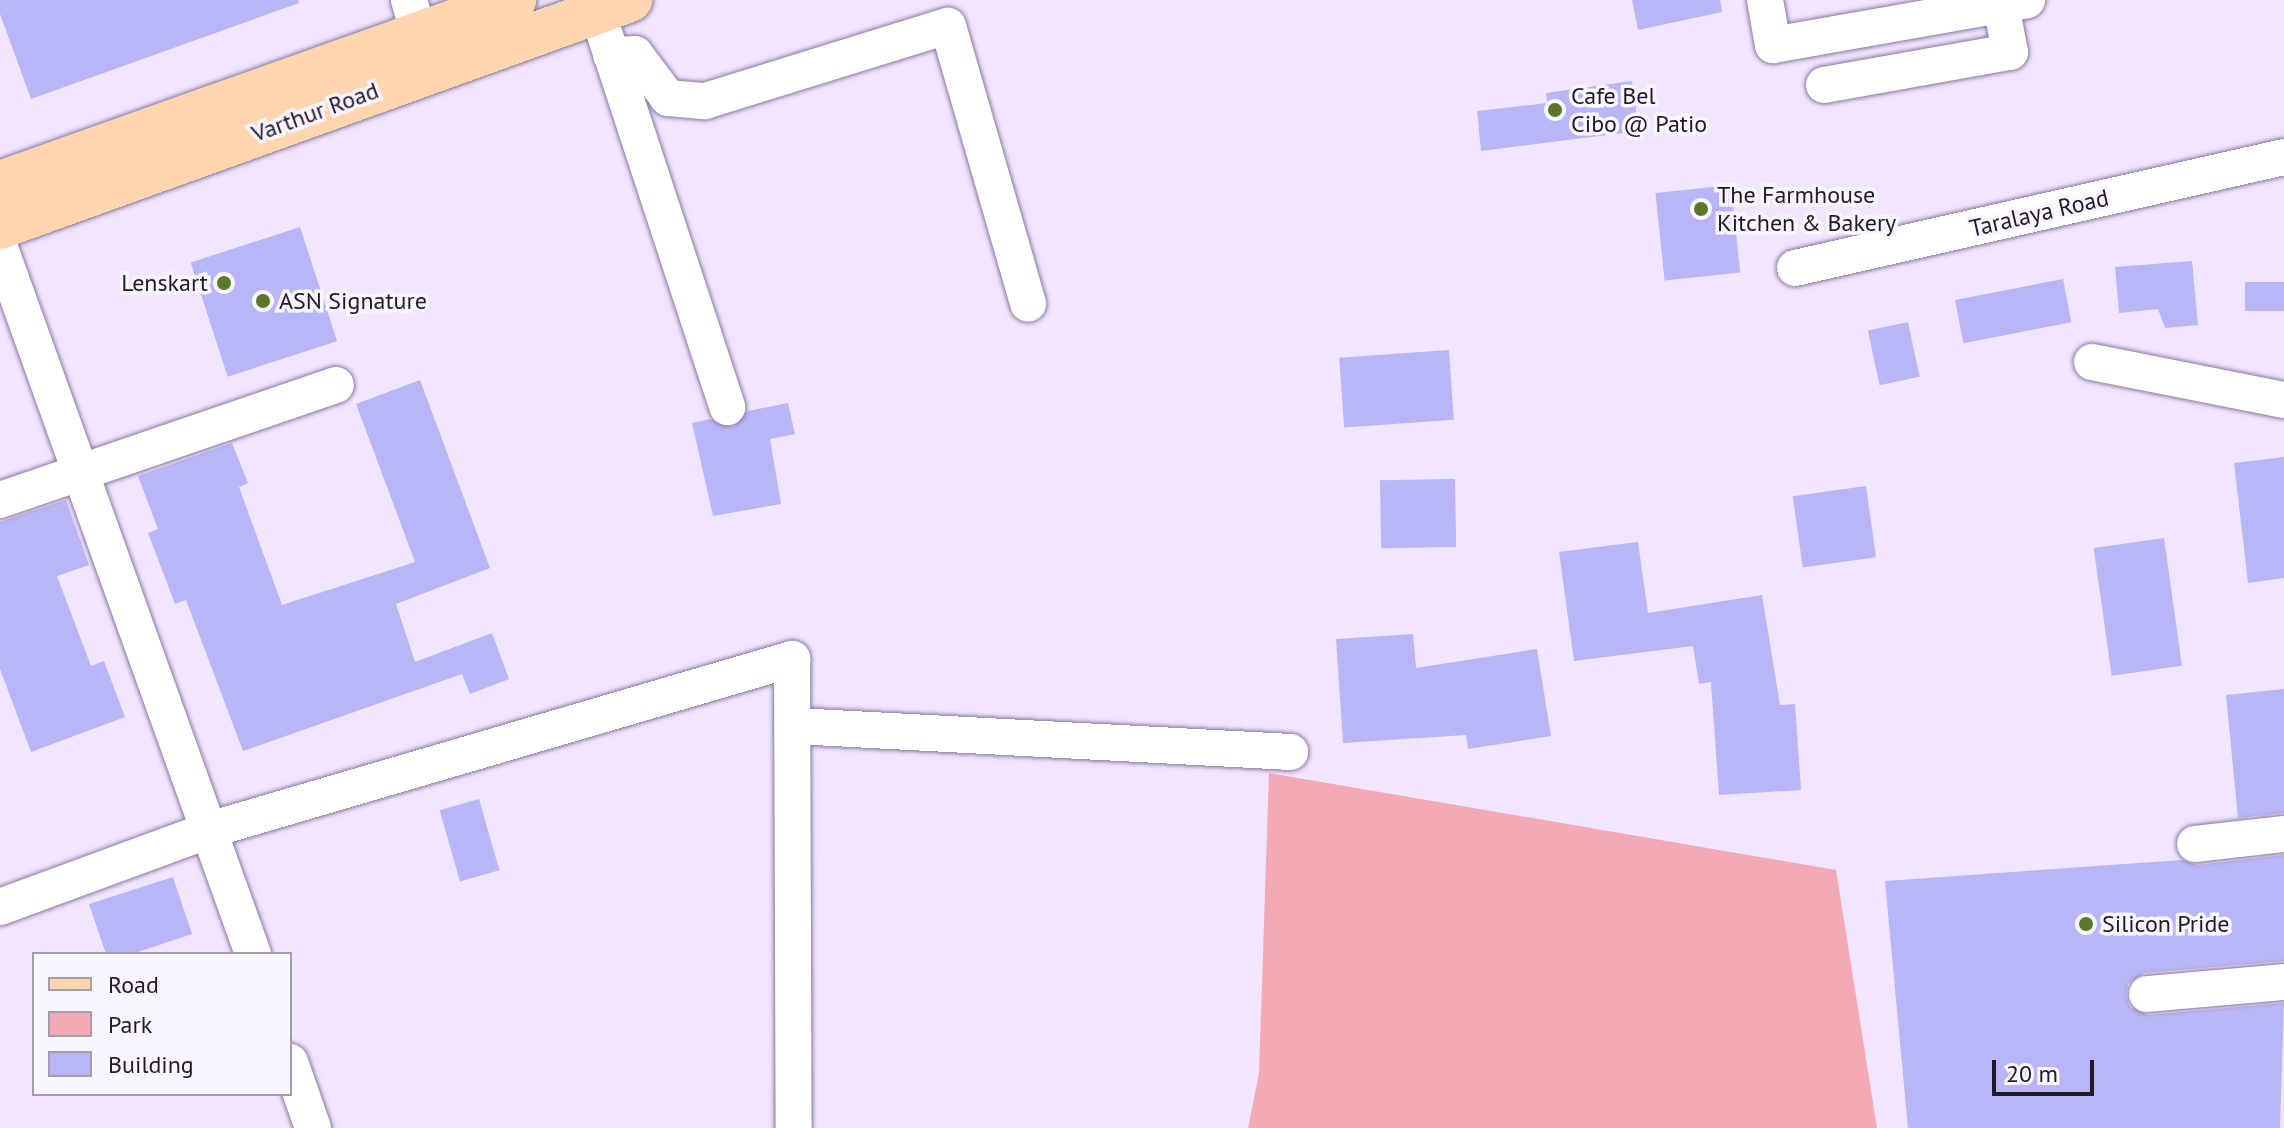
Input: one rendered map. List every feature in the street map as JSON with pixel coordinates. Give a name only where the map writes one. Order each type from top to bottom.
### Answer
[{"type":"main road","name":"Varthur Road","points":[[0,183],[414,17],[514,0]]},
{"type":"main road","name":"Varthur Road","points":[[0,227],[614,6]]},
{"type":"street","points":[[1765,0],[1773,45],[2014,2],[2010,52],[1824,85]]},
{"type":"street","points":[[614,6],[611,55],[727,407]]},
{"type":"street","points":[[611,55],[635,54],[668,98],[705,101],[948,26],[1028,304]]},
{"type":"street","name":"Taralaya Road","points":[[1795,268],[2284,157]]},
{"type":"street","points":[[0,248],[78,473],[252,952]]},
{"type":"street","points":[[2092,362],[2284,400]]},
{"type":"street","points":[[0,500],[336,385]]},
{"type":"street","points":[[0,907],[209,830],[792,659],[795,726],[794,1128]]},
{"type":"street","points":[[795,726],[1290,752]]},
{"type":"street","points":[[2195,844],[2284,834]]},
{"type":"street","points":[[2147,994],[2284,982]]},
{"type":"street","points":[[292,1068],[313,1128]]},
{"type":"green space","points":[[1269,773],[1836,870],[1877,1128],[1248,1128],[1259,1073]]},
{"type":"building","points":[[0,0],[298,0],[299,3],[31,99],[0,14]]},
{"type":"building","points":[[1632,0],[1720,0],[1722,12],[1638,30]]},
{"type":"building","points":[[1632,81],[1639,131],[1481,151],[1477,111],[1547,103],[1546,93]]},
{"type":"building","points":[[1731,185],[1740,273],[1665,280],[1655,193]]},
{"type":"building","name":"ASN Signature","points":[[300,227],[337,341],[228,377],[191,263]]},
{"type":"building","points":[[2192,261],[2198,325],[2165,328],[2158,309],[2119,313],[2115,267]]},
{"type":"building","points":[[2063,279],[2071,322],[1963,343],[1955,300]]},
{"type":"building","points":[[2245,282],[2284,282],[2284,311],[2245,311]]},
{"type":"building","points":[[1908,322],[1920,377],[1880,385],[1868,331]]},
{"type":"building","points":[[1449,350],[1454,420],[1344,428],[1339,358]]},
{"type":"building","points":[[420,380],[490,568],[396,604],[415,662],[492,633],[509,679],[470,694],[462,674],[243,751],[186,600],[175,604],[148,533],[158,529],[138,476],[232,443],[248,483],[239,487],[282,605],[415,562],[356,404]]},
{"type":"building","points":[[788,403],[795,434],[770,439],[781,504],[713,516],[692,423],[710,419],[733,427],[748,411]]},
{"type":"building","points":[[2284,457],[2284,578],[2248,583],[2234,463]]},
{"type":"building","points":[[1455,479],[1456,547],[1381,548],[1380,480]]},
{"type":"building","points":[[1866,486],[1876,557],[1803,568],[1793,496]]},
{"type":"building","points":[[66,500],[89,565],[57,576],[91,666],[104,661],[125,717],[31,752],[0,669],[0,522]]},
{"type":"building","points":[[2164,538],[2182,666],[2112,676],[2094,548]]},
{"type":"building","points":[[1638,542],[1648,613],[1762,595],[1780,705],[1795,704],[1801,790],[1719,795],[1711,682],[1699,684],[1693,646],[1574,661],[1559,552]]},
{"type":"building","points":[[1413,634],[1416,668],[1537,649],[1551,736],[1468,749],[1466,735],[1343,743],[1336,639]]},
{"type":"building","points":[[2284,689],[2284,813],[2238,818],[2226,695]]},
{"type":"building","points":[[479,799],[499,870],[460,881],[440,810]]},
{"type":"building","points":[[2284,855],[2284,961],[2144,973],[2128,984],[2126,995],[2130,1007],[2148,1015],[2284,1003],[2280,1128],[1908,1128],[1885,881],[2182,860],[2197,865]]},
{"type":"building","points":[[173,877],[192,934],[138,952],[105,952],[89,904]]},
{"type":"place","name":"Cafe Bel Cibo @ Patio","points":[[1555,110]]},
{"type":"place","name":"The Farmhouse Kitchen & Bakery","points":[[1701,209]]},
{"type":"place","name":"Lenskart","points":[[224,283]]},
{"type":"place","name":"ASN Signature","points":[[263,301]]},
{"type":"place","name":"Silicon Pride","points":[[2086,924]]}]
